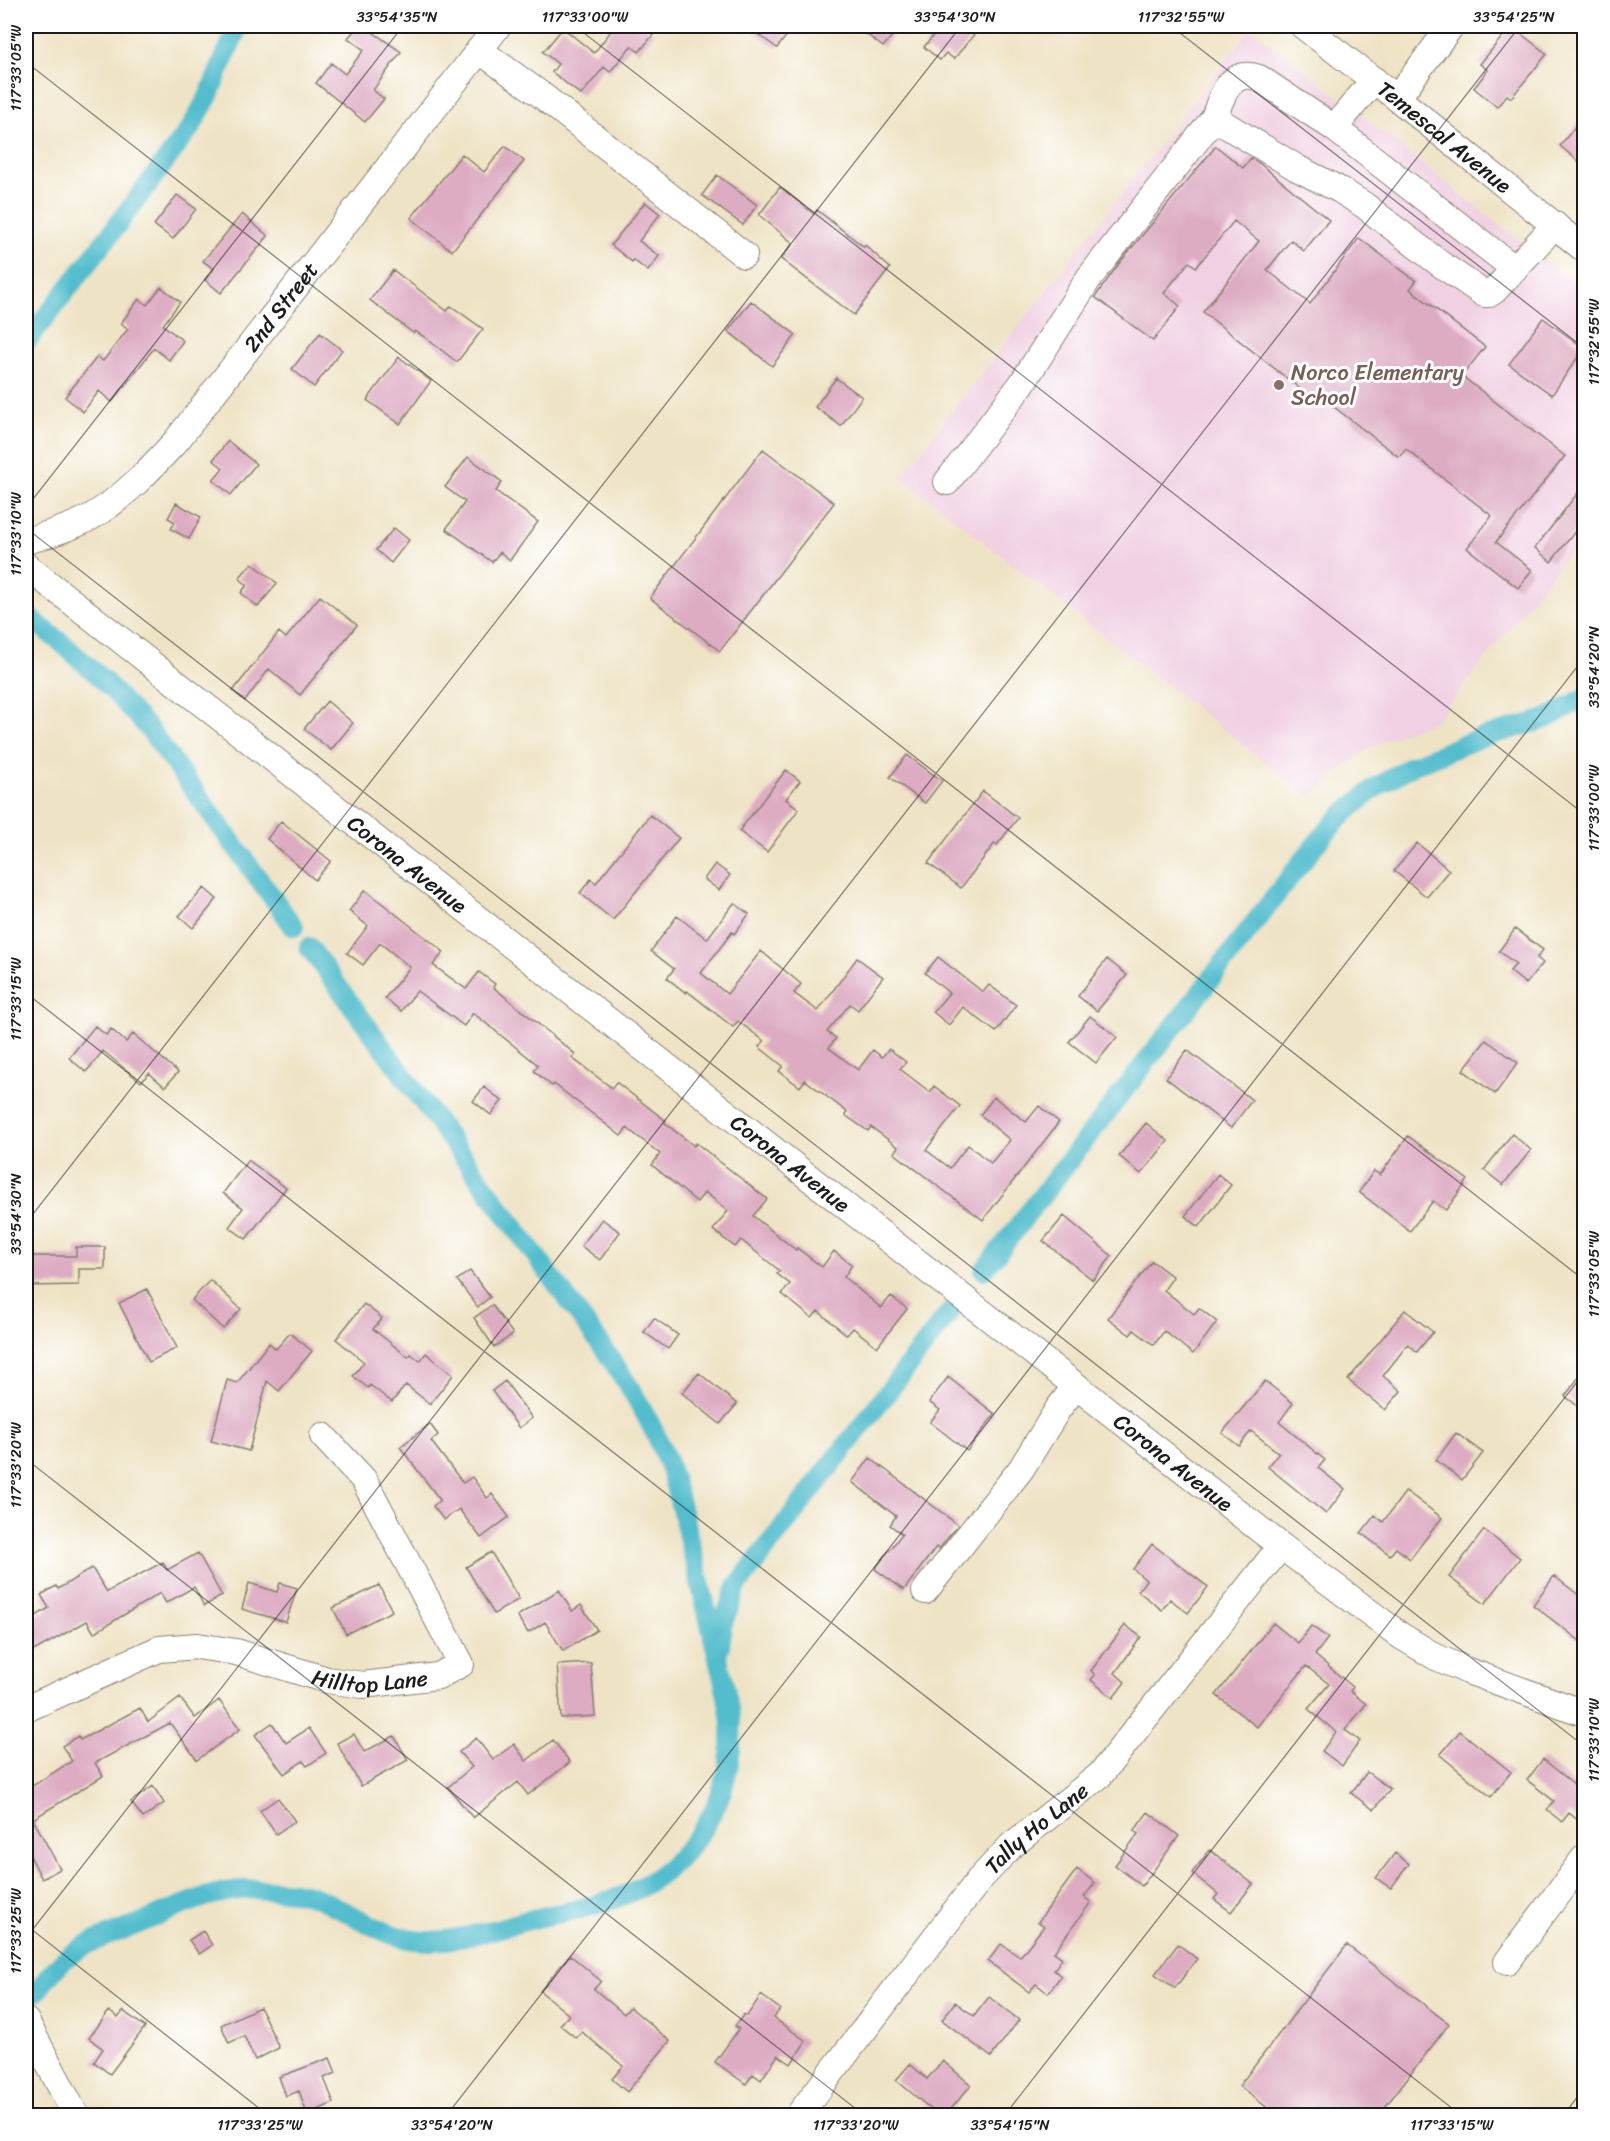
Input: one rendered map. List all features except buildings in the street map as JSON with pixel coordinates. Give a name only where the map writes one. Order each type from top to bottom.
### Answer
[{"type":"street","name":"2nd Street","points":[[26,542],[89,518],[121,496],[177,440],[498,26]]},
{"type":"street","name":"Temescal Avenue","points":[[1303,26],[1397,98],[1584,249]]},
{"type":"street","points":[[1397,98],[1451,26]]},
{"type":"street","points":[[479,50],[540,94],[744,255]]},
{"type":"street","points":[[947,482],[1021,385],[1089,278],[1215,118],[1222,97],[1234,80],[1246,75],[1259,78],[1334,128],[1515,269]]},
{"type":"street","points":[[1334,128],[1374,80]]},
{"type":"street","points":[[1215,118],[1297,168],[1364,205],[1439,263],[1484,294],[1494,291],[1555,225]]},
{"type":"street","name":"Corona Avenue","points":[[26,566],[1281,1546],[1401,1636],[1436,1657],[1468,1671],[1584,1713]]},
{"type":"street","points":[[926,1591],[1021,1468],[1058,1409],[1076,1386]]},
{"type":"street","name":"Hilltop Lane","points":[[26,1709],[159,1649],[197,1646],[236,1652],[327,1680],[363,1685],[438,1676],[461,1664],[364,1480],[323,1436]]},
{"type":"street","name":"Tally Ho Lane","points":[[798,2115],[979,1880],[1011,1846],[1100,1775],[1281,1546]]},
{"type":"street","points":[[1507,1962],[1584,1858]]},
{"type":"street","points":[[26,2021],[76,2115]]},
{"type":"shaded area","name":"Norco Elementary School","points":[[1251,28],[1584,292],[1584,534],[1436,721],[1370,748],[1338,772],[1311,798],[901,477]]},
{"type":"waterway","points":[[26,342],[191,127],[208,97],[238,26]]},
{"type":"waterway","points":[[26,615],[102,679],[149,729],[294,927]]},
{"type":"waterway","points":[[984,1270],[1315,845],[1340,817],[1375,788],[1411,766],[1477,739],[1546,719],[1584,698]]},
{"type":"waterway","points":[[36,1992],[60,1963],[86,1946],[188,1903],[235,1890],[272,1890],[309,1895],[399,1937],[432,1941],[471,1935],[601,1903],[646,1884],[687,1850],[716,1805],[725,1780],[730,1753],[731,1726],[728,1700],[676,1490],[668,1463],[654,1431],[628,1385],[599,1342],[309,947]]},
{"type":"waterway","points":[[720,1647],[722,1626],[737,1586],[950,1312]]},
{"type":"place","name":"Norco Elementary School","points":[[1279,385]]}]
